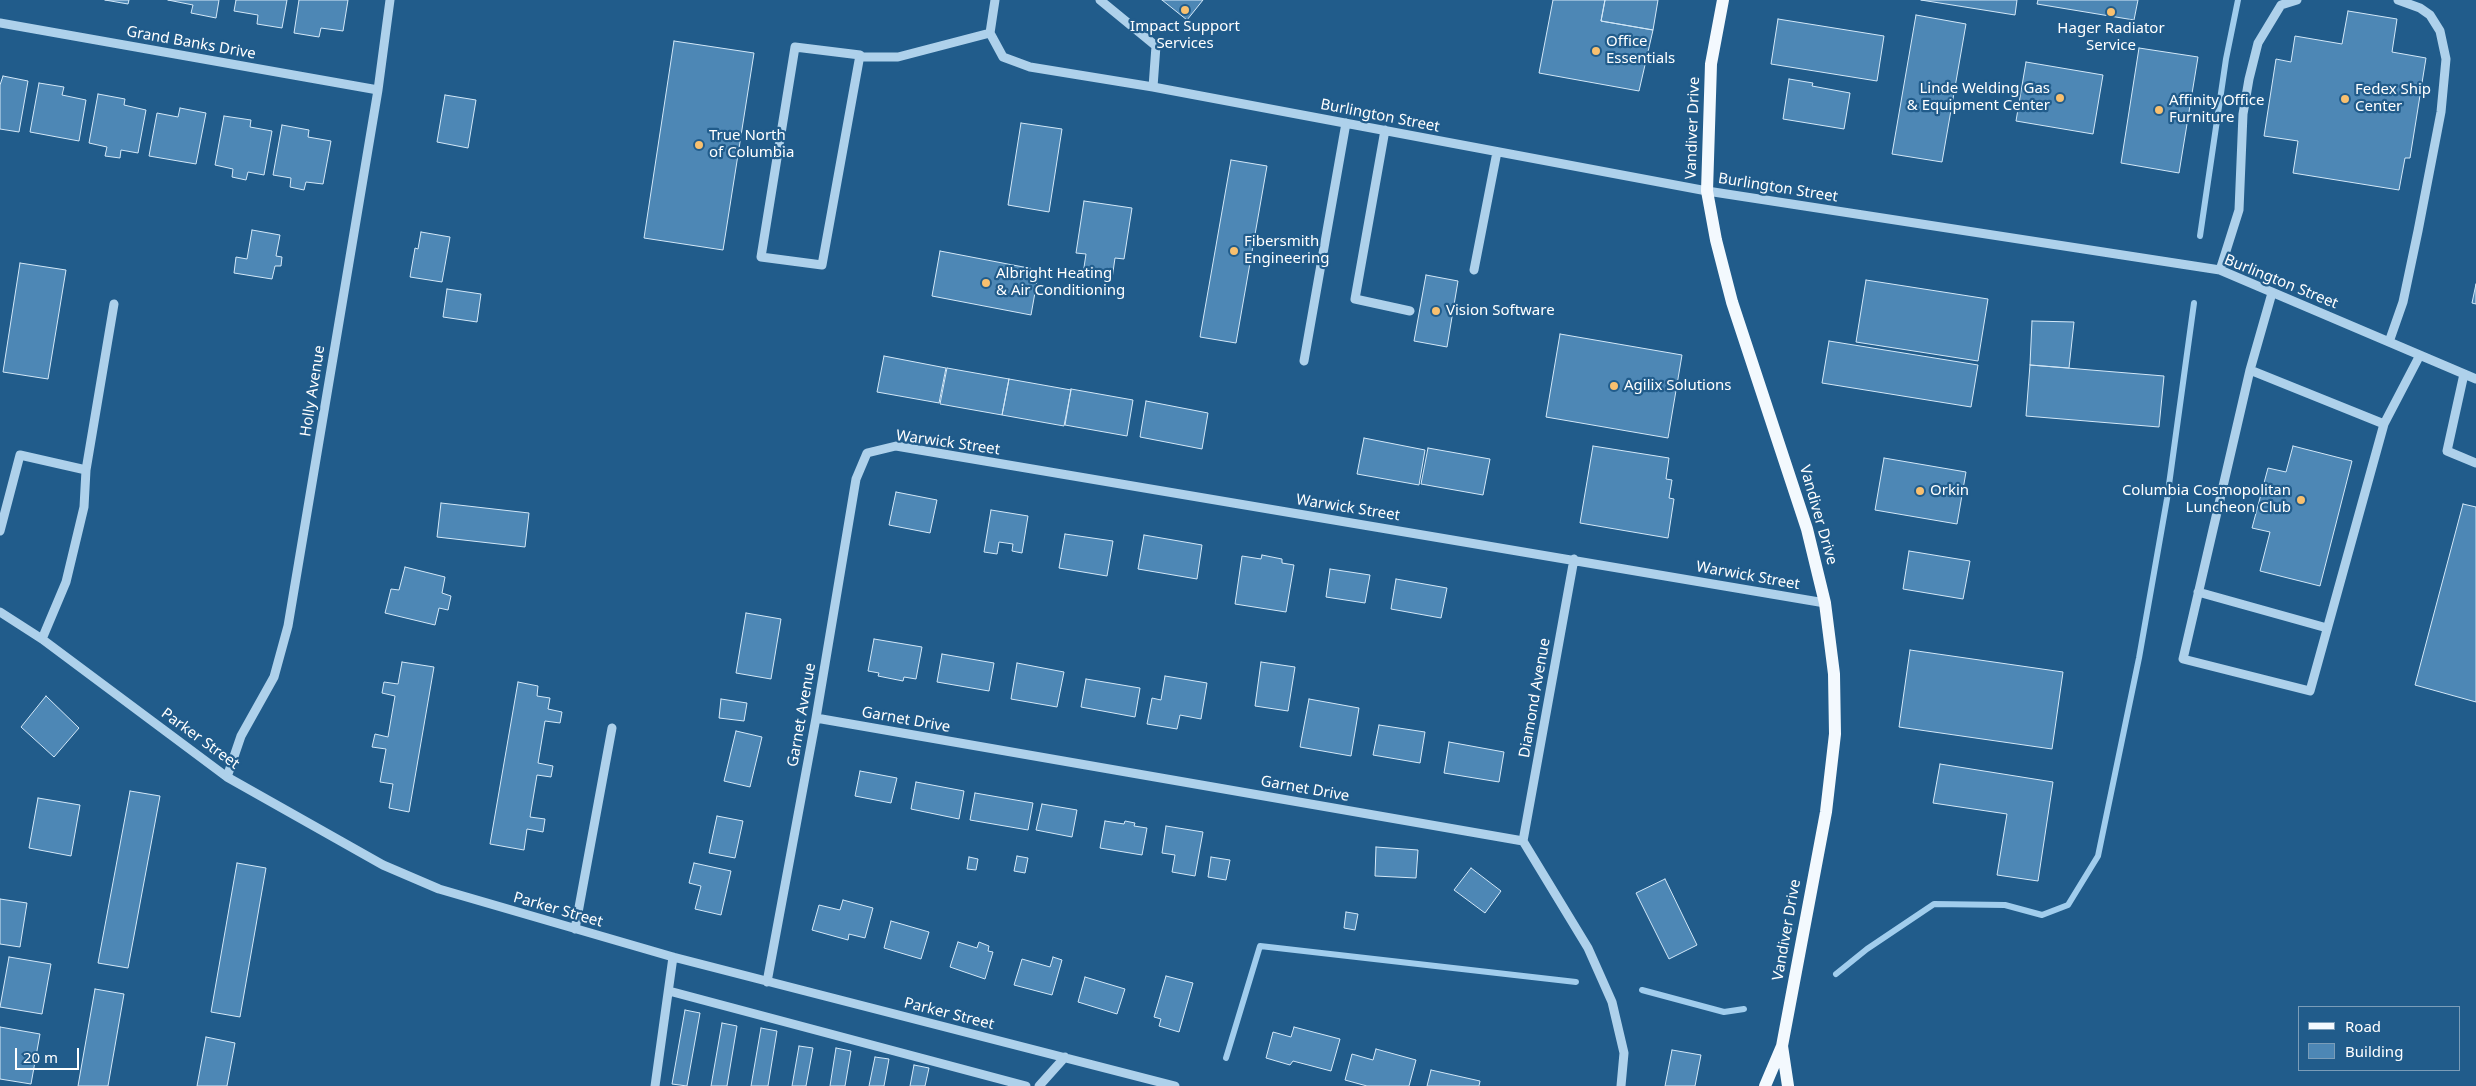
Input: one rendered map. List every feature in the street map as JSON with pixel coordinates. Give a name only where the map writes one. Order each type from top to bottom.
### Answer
[{"type":"main road","name":"Vandiver Drive","points":[[1722,0],[1711,64],[1707,191],[1716,240],[1732,302],[1807,529],[1825,603],[1834,674],[1835,734],[1832,769],[1782,1046],[1765,1086]]},
{"type":"main road","name":"Vandiver Drive","points":[[1782,1046],[1788,1086]]},
{"type":"street","name":"Holly Avenue","points":[[227,777],[241,736],[274,677],[288,626],[378,90],[390,0]]},
{"type":"street","points":[[860,55],[822,265],[761,257],[795,47],[860,55],[898,57],[990,33],[995,0]]},
{"type":"street","points":[[1100,0],[1156,46],[1153,87]]},
{"type":"street","points":[[2220,270],[2240,210],[2244,114],[2249,78],[2258,43],[2281,5],[2297,0]]},
{"type":"street","points":[[2389,342],[2403,302],[2418,231],[2441,112],[2446,59],[2440,31],[2430,15],[2420,8],[2398,0]]},
{"type":"street","name":"Grand Banks Drive","points":[[0,23],[378,90]]},
{"type":"street","name":"Burlington Street","points":[[990,33],[1003,58],[1030,67],[1153,87],[1707,191],[2220,270],[2476,379]]},
{"type":"street","points":[[1304,362],[1346,123]]},
{"type":"street","points":[[1385,130],[1355,299],[1410,311]]},
{"type":"street","points":[[1474,270],[1498,152]]},
{"type":"street","points":[[2272,292],[2250,370],[2183,659],[2310,691],[2384,424],[2420,355]]},
{"type":"street","points":[[42,639],[66,582],[84,507],[86,470],[114,304]]},
{"type":"street","points":[[2250,370],[2384,424]]},
{"type":"street","points":[[2464,374],[2447,451],[2476,463]]},
{"type":"street","name":"Warwick Street","points":[[867,453],[896,446],[1825,603]]},
{"type":"street","name":"Garnet Avenue","points":[[767,982],[816,718],[856,479],[867,453]]},
{"type":"street","points":[[0,530],[20,455],[86,470]]},
{"type":"street","name":"Diamond Avenue","points":[[1523,841],[1574,560]]},
{"type":"street","points":[[2198,592],[2327,628]]},
{"type":"street","name":"Parker Street","points":[[0,612],[42,639],[227,777],[382,865],[439,889],[673,957],[1175,1086]]},
{"type":"street","name":"Garnet Drive","points":[[816,718],[1523,841]]},
{"type":"street","points":[[575,929],[612,728]]},
{"type":"street","points":[[1523,841],[1588,948],[1612,1002],[1624,1053],[1622,1086]]},
{"type":"street","points":[[655,1086],[673,957]]},
{"type":"street","points":[[669,991],[1026,1086]]},
{"type":"street","points":[[1039,1086],[1065,1058]]},
{"type":"building","points":[[105,0],[129,0],[128,4]]},
{"type":"building","points":[[168,0],[219,0],[216,18],[191,13],[193,5]]},
{"type":"building","points":[[236,0],[287,0],[282,28],[257,24],[258,15],[234,11]]},
{"type":"building","points":[[299,0],[348,0],[343,31],[321,28],[319,37],[294,33]]},
{"type":"building","name":"Impact Support Services","points":[[1162,0],[1203,0],[1187,20]]},
{"type":"building","name":"Office Essentials","points":[[1553,0],[1605,0],[1601,21],[1653,30],[1639,91],[1539,73]]},
{"type":"building","points":[[1605,0],[1658,0],[1653,30],[1601,21]]},
{"type":"building","points":[[1921,0],[2017,0],[2015,15]]},
{"type":"building","name":"Hager Radiator Service","points":[[2038,0],[2138,0],[2134,20],[2037,4]]},
{"type":"building","name":"Fedex Ship Center","points":[[2348,11],[2397,19],[2392,52],[2426,58],[2410,158],[2405,158],[2399,190],[2293,173],[2298,141],[2264,136],[2276,59],[2291,62],[2295,36],[2342,44]]},
{"type":"building","points":[[1916,15],[1966,24],[1942,162],[1892,154]]},
{"type":"building","points":[[1778,19],[1884,36],[1877,81],[1771,64]]},
{"type":"building","name":"True North of Columbia","points":[[674,41],[754,53],[723,250],[644,238]]},
{"type":"building","name":"Affinity Office Furniture","points":[[2139,48],[2198,57],[2179,173],[2121,163]]},
{"type":"building","name":"Linde Welding Gas & Equipment Center","points":[[2026,62],[2103,75],[2093,134],[2016,121]]},
{"type":"building","points":[[3,76],[28,81],[19,132],[0,129],[0,85]]},
{"type":"building","points":[[1789,79],[1813,83],[1812,86],[1850,93],[1844,129],[1783,119]]},
{"type":"building","points":[[39,83],[64,87],[62,95],[86,100],[79,141],[30,132]]},
{"type":"building","points":[[98,94],[125,99],[124,105],[146,110],[138,153],[121,150],[120,158],[105,156],[107,147],[89,143]]},
{"type":"building","points":[[445,95],[476,100],[468,148],[437,142]]},
{"type":"building","points":[[180,108],[206,113],[196,164],[149,156],[157,113],[178,117]]},
{"type":"building","points":[[224,116],[251,120],[250,127],[272,131],[264,175],[248,172],[246,180],[232,177],[233,169],[215,165]]},
{"type":"building","points":[[1021,123],[1062,129],[1049,212],[1008,205]]},
{"type":"building","points":[[282,125],[309,130],[308,137],[331,141],[323,184],[306,182],[304,190],[290,187],[291,178],[273,175]]},
{"type":"building","name":"Fibersmith Engineering","points":[[1231,160],[1267,166],[1236,343],[1200,337]]},
{"type":"building","points":[[1084,201],[1132,208],[1124,259],[1115,258],[1112,279],[1083,274],[1086,254],[1076,253]]},
{"type":"building","points":[[252,230],[280,235],[276,256],[282,257],[281,266],[275,266],[272,279],[234,273],[236,257],[247,259]]},
{"type":"building","points":[[421,232],[450,237],[442,282],[410,277],[415,248],[418,249]]},
{"type":"building","name":"Albright Heating & Air Conditioning","points":[[940,251],[1039,270],[1031,315],[932,296]]},
{"type":"building","points":[[20,263],[66,270],[48,379],[3,372]]},
{"type":"building","name":"Vision Software","points":[[1426,275],[1458,281],[1447,347],[1414,341]]},
{"type":"building","points":[[1866,280],[1988,299],[1978,361],[1856,342]]},
{"type":"building","points":[[2476,284],[2476,304],[2472,303]]},
{"type":"building","points":[[447,289],[481,294],[477,322],[443,317]]},
{"type":"building","points":[[2032,321],[2074,322],[2069,368],[2030,365]]},
{"type":"building","name":"Agilix Solutions","points":[[1560,334],[1682,355],[1668,438],[1546,417]]},
{"type":"building","points":[[1829,341],[1978,365],[1971,407],[1822,383]]},
{"type":"building","points":[[884,356],[946,368],[939,403],[877,392]]},
{"type":"building","points":[[2030,365],[2164,376],[2159,427],[2026,416]]},
{"type":"building","points":[[947,368],[1009,379],[1002,415],[940,404]]},
{"type":"building","points":[[1009,379],[1071,390],[1064,426],[1002,415]]},
{"type":"building","points":[[1071,389],[1133,400],[1127,436],[1065,425]]},
{"type":"building","points":[[1146,401],[1208,413],[1202,449],[1140,437]]},
{"type":"building","points":[[1364,438],[1425,450],[1419,485],[1357,474]]},
{"type":"building","points":[[1593,446],[1669,458],[1666,479],[1672,480],[1669,498],[1674,499],[1668,538],[1580,523]]},
{"type":"building","name":"Columbia Cosmopolitan Luncheon Club","points":[[2293,446],[2352,461],[2320,586],[2260,571],[2270,532],[2252,528],[2268,468],[2286,472]]},
{"type":"building","points":[[1428,448],[1490,459],[1483,495],[1421,484]]},
{"type":"building","name":"Orkin","points":[[1884,458],[1966,472],[1957,524],[1875,510]]},
{"type":"building","points":[[896,492],[937,500],[930,533],[889,525]]},
{"type":"building","points":[[441,503],[529,513],[525,547],[437,537]]},
{"type":"building","points":[[2463,504],[2476,507],[2476,702],[2415,685]]},
{"type":"building","points":[[991,510],[1028,516],[1022,553],[1012,551],[1013,544],[999,542],[997,554],[984,552]]},
{"type":"building","points":[[1065,534],[1113,541],[1107,576],[1059,568]]},
{"type":"building","points":[[1144,535],[1202,545],[1197,579],[1138,569]]},
{"type":"building","points":[[1909,551],[1970,561],[1963,599],[1903,589]]},
{"type":"building","points":[[1262,555],[1282,559],[1282,563],[1294,565],[1286,612],[1235,604],[1242,556],[1261,559]]},
{"type":"building","points":[[405,567],[445,577],[442,593],[451,596],[448,610],[439,608],[435,625],[385,613],[391,589],[399,590]]},
{"type":"building","points":[[1330,569],[1370,575],[1365,603],[1326,597]]},
{"type":"building","points":[[1396,579],[1447,588],[1441,618],[1391,609]]},
{"type":"building","points":[[746,613],[781,619],[771,679],[736,673]]},
{"type":"building","points":[[874,639],[922,647],[916,679],[904,677],[903,681],[878,676],[879,673],[868,671]]},
{"type":"building","points":[[1910,650],[2063,672],[2052,749],[1899,727]]},
{"type":"building","points":[[942,654],[994,663],[989,691],[937,682]]},
{"type":"building","points":[[402,662],[434,667],[409,812],[389,808],[393,784],[380,782],[386,749],[372,747],[375,734],[388,737],[395,696],[382,693],[384,682],[398,684]]},
{"type":"building","points":[[1261,662],[1295,667],[1288,711],[1255,706]]},
{"type":"building","points":[[1017,663],[1064,672],[1057,707],[1011,699]]},
{"type":"building","points":[[1165,676],[1207,683],[1201,719],[1180,715],[1177,729],[1147,724],[1152,698],[1161,700]]},
{"type":"building","points":[[1086,679],[1140,688],[1135,717],[1081,707]]},
{"type":"building","points":[[518,682],[538,686],[537,696],[550,698],[548,709],[562,712],[560,723],[545,721],[538,763],[553,766],[551,777],[537,775],[530,817],[545,819],[543,832],[527,829],[524,850],[490,844]]},
{"type":"building","points":[[46,696],[79,728],[54,757],[21,727]]},
{"type":"building","points":[[721,699],[747,703],[744,721],[719,718]]},
{"type":"building","points":[[1309,699],[1359,708],[1351,756],[1300,747]]},
{"type":"building","points":[[1379,725],[1425,732],[1420,763],[1373,755]]},
{"type":"building","points":[[736,731],[762,737],[750,787],[724,781]]},
{"type":"building","points":[[1449,742],[1504,752],[1499,782],[1444,773]]},
{"type":"building","points":[[1940,764],[2053,782],[2038,881],[1997,875],[2007,814],[1933,803]]},
{"type":"building","points":[[860,771],[897,778],[891,803],[855,796]]},
{"type":"building","points":[[916,782],[964,791],[959,819],[911,809]]},
{"type":"building","points":[[130,791],[160,796],[128,968],[98,963]]},
{"type":"building","points":[[975,793],[1033,803],[1028,830],[970,820]]},
{"type":"building","points":[[38,798],[80,805],[71,856],[29,848]]},
{"type":"building","points":[[1042,804],[1077,810],[1072,837],[1036,830]]},
{"type":"building","points":[[717,816],[743,821],[735,858],[709,853]]},
{"type":"building","points":[[1105,821],[1124,824],[1125,821],[1135,823],[1134,826],[1147,828],[1142,855],[1100,848]]},
{"type":"building","points":[[1166,826],[1203,832],[1195,876],[1172,872],[1175,855],[1162,853]]},
{"type":"building","points":[[1376,847],[1418,850],[1416,878],[1375,876]]},
{"type":"building","points":[[1017,856],[1028,858],[1025,873],[1014,871]]},
{"type":"building","points":[[969,857],[978,859],[976,870],[967,869]]},
{"type":"building","points":[[1211,857],[1230,860],[1226,880],[1208,877]]},
{"type":"building","points":[[237,863],[266,868],[240,1017],[211,1012]]},
{"type":"building","points":[[694,863],[731,871],[721,915],[695,909],[701,886],[689,883]]},
{"type":"building","points":[[1471,868],[1501,891],[1485,913],[1454,890]]},
{"type":"building","points":[[1665,879],[1697,945],[1669,959],[1636,893]]},
{"type":"building","points":[[0,899],[27,903],[20,947],[0,944]]},
{"type":"building","points":[[843,900],[873,908],[865,938],[849,934],[848,940],[812,930],[819,905],[840,910]]},
{"type":"building","points":[[1346,912],[1358,914],[1355,930],[1344,928]]},
{"type":"building","points":[[891,921],[929,932],[921,959],[884,948]]},
{"type":"building","points":[[958,942],[977,948],[979,942],[989,946],[988,951],[993,952],[985,979],[950,967]]},
{"type":"building","points":[[9,957],[51,964],[42,1014],[0,1007]]},
{"type":"building","points":[[1053,957],[1062,960],[1052,995],[1014,985],[1022,959],[1050,967]]},
{"type":"building","points":[[1166,976],[1193,983],[1179,1032],[1159,1026],[1161,1019],[1154,1017]]},
{"type":"building","points":[[1085,977],[1125,989],[1117,1014],[1078,1002]]},
{"type":"building","points":[[95,989],[124,994],[108,1086],[78,1086]]},
{"type":"building","points":[[685,1010],[700,1013],[687,1086],[672,1084]]},
{"type":"building","points":[[722,1023],[737,1026],[727,1086],[711,1086]]},
{"type":"building","points":[[0,1027],[40,1034],[31,1084],[0,1079]]},
{"type":"building","points":[[1294,1027],[1340,1039],[1331,1071],[1293,1061],[1290,1065],[1266,1058],[1273,1032],[1291,1037]]},
{"type":"building","points":[[761,1028],[777,1031],[768,1086],[751,1086]]},
{"type":"building","points":[[206,1037],[235,1043],[227,1086],[197,1086]]},
{"type":"building","points":[[799,1046],[813,1048],[806,1086],[792,1086]]},
{"type":"building","points":[[836,1048],[851,1051],[845,1086],[830,1086]]},
{"type":"building","points":[[1376,1049],[1416,1060],[1409,1086],[1367,1086],[1345,1080],[1352,1054],[1373,1060]]},
{"type":"building","points":[[1672,1050],[1701,1055],[1695,1086],[1665,1086]]},
{"type":"building","points":[[875,1057],[889,1059],[884,1086],[869,1086]]},
{"type":"building","points":[[914,1065],[929,1068],[925,1086],[910,1086]]},
{"type":"building","points":[[1431,1070],[1480,1081],[1479,1086],[1427,1086]]},
{"type":"waterway","points":[[2200,236],[2226,59],[2238,0]]},
{"type":"waterway","points":[[1836,974],[1867,949],[1934,904],[2005,905],[2042,915],[2068,905],[2098,856],[2139,658],[2167,499],[2194,303]]},
{"type":"waterway","points":[[1226,1058],[1260,946],[1576,982]]},
{"type":"waterway","points":[[1642,990],[1724,1012],[1744,1009]]},
{"type":"place","name":"Impact Support Services","points":[[1185,10]]},
{"type":"place","name":"Hager Radiator Service","points":[[2111,12]]},
{"type":"place","name":"Office Essentials","points":[[1596,51]]},
{"type":"place","name":"Linde Welding Gas & Equipment Center","points":[[2060,98]]},
{"type":"place","name":"Fedex Ship Center","points":[[2345,99]]},
{"type":"place","name":"Affinity Office Furniture","points":[[2159,110]]},
{"type":"place","name":"True North of Columbia","points":[[699,145]]},
{"type":"place","name":"Fibersmith Engineering","points":[[1234,251]]},
{"type":"place","name":"Albright Heating & Air Conditioning","points":[[986,283]]},
{"type":"place","name":"Vision Software","points":[[1436,311]]},
{"type":"place","name":"Agilix Solutions","points":[[1614,386]]},
{"type":"place","name":"Orkin","points":[[1920,491]]},
{"type":"place","name":"Columbia Cosmopolitan Luncheon Club","points":[[2301,500]]}]
